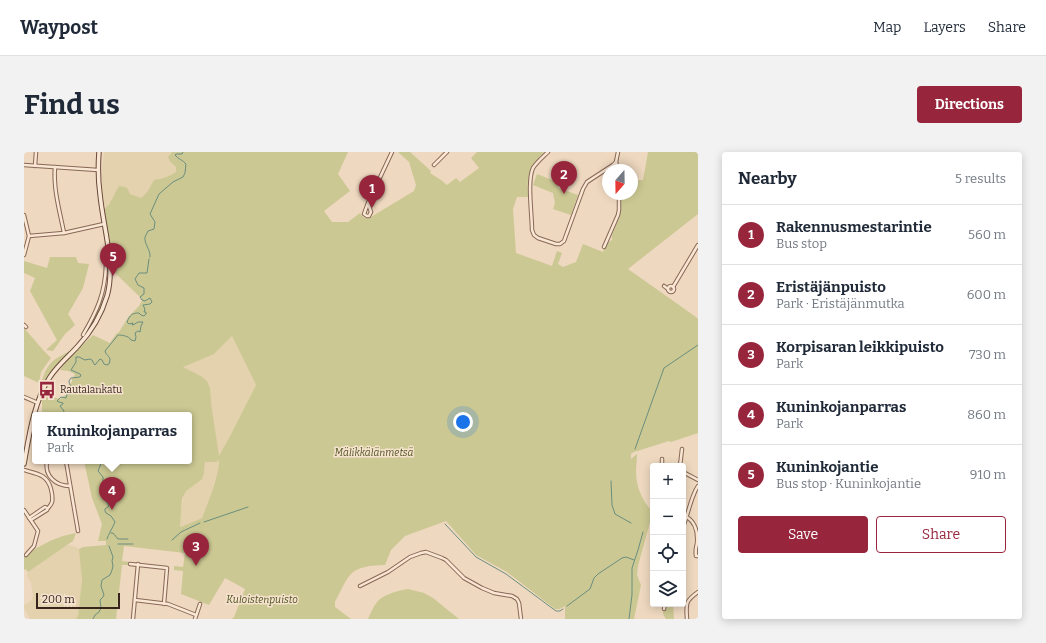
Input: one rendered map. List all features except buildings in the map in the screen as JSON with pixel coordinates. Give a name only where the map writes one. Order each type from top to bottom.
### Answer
[{"type":"main road","points":[[36,412],[44,387],[50,377],[84,339],[96,323],[103,309],[110,269],[100,195],[98,152]]},
{"type":"main road","points":[[24,464],[32,432]]},
{"type":"street","points":[[36,152],[36,166]]},
{"type":"street","points":[[368,203],[371,212],[370,216],[365,215],[364,212],[368,203],[392,152]]},
{"type":"street","points":[[434,165],[447,152]]},
{"type":"street","points":[[548,152],[537,162],[531,175],[532,230],[534,235],[538,238],[556,244],[560,244],[564,241],[587,182],[613,165],[616,162],[618,152]]},
{"type":"street","points":[[24,165],[98,170]]},
{"type":"street","points":[[55,167],[54,179],[64,233]]},
{"type":"street","points":[[604,248],[618,215],[619,200]]},
{"type":"street","points":[[24,215],[29,236],[24,255]]},
{"type":"street","points":[[29,236],[64,233],[104,224]]},
{"type":"street","points":[[664,286],[669,291],[672,292],[674,290],[673,287],[698,245]]},
{"type":"street","points":[[83,335],[106,292],[106,265]]},
{"type":"street","points":[[24,397],[38,403]]},
{"type":"street","points":[[680,463],[682,449]]},
{"type":"street","points":[[47,464],[50,478],[64,486],[70,486]]},
{"type":"street","points":[[66,464],[78,531]]},
{"type":"street","points":[[24,470],[42,475],[47,480],[51,488],[52,497],[47,510],[30,519]]},
{"type":"street","points":[[686,474],[698,480]]},
{"type":"street","points":[[698,486],[687,517],[693,521],[696,527],[697,540],[695,554],[698,556]]},
{"type":"street","points":[[24,510],[38,531],[34,546],[26,555]]},
{"type":"street","points":[[360,586],[388,572],[410,557],[426,552],[442,558],[464,578],[482,588],[517,598],[520,607],[521,619]]},
{"type":"street","points":[[130,564],[167,568],[164,604]]},
{"type":"street","points":[[133,619],[138,564]]},
{"type":"street","points":[[688,619],[686,603],[698,592]]},
{"type":"street","points":[[135,600],[164,604],[196,615]]},
{"type":"street","points":[[195,619],[200,604]]},
{"type":"shaded area","points":[[104,152],[172,152],[168,158],[170,163],[176,167],[176,172],[167,178],[154,180],[144,197],[140,198],[114,195],[109,206],[106,207],[104,204],[102,185]]},
{"type":"shaded area","points":[[232,336],[256,385],[219,457],[218,470],[202,518],[179,527],[183,499],[186,490],[204,473],[212,410],[210,388],[207,381],[201,376],[183,367],[113,354],[214,354]]},
{"type":"shaded area","points":[[67,545],[76,547],[80,552],[82,586],[78,616],[76,619],[30,619],[24,608],[24,605],[31,601],[33,596],[31,583],[27,576],[28,572]]},
{"type":"green space","name":"Mälikkälänmetsä","points":[[172,152],[348,152],[338,174],[350,191],[324,211],[332,222],[348,222],[360,213],[365,218],[371,217],[414,191],[416,185],[409,162],[398,152],[410,152],[431,171],[430,173],[447,185],[456,178],[460,182],[479,168],[471,158],[477,152],[544,152],[532,167],[528,177],[528,197],[517,197],[513,209],[516,253],[552,266],[557,251],[562,253],[558,264],[563,267],[576,262],[583,244],[603,252],[606,244],[612,240],[612,235],[620,216],[621,200],[638,200],[638,180],[643,180],[648,152],[698,152],[698,214],[628,269],[698,319],[698,433],[631,454],[631,459],[637,454],[636,476],[638,486],[644,500],[650,508],[650,522],[638,566],[637,575],[641,585],[634,619],[565,619],[565,606],[560,609],[555,609],[507,572],[476,555],[446,521],[405,536],[391,550],[385,565],[364,567],[352,573],[344,584],[335,602],[335,607],[351,619],[232,619],[245,589],[225,578],[209,605],[181,594],[183,571],[174,570],[174,566],[183,567],[185,553],[124,546],[122,561],[130,562],[129,565],[122,565],[116,619],[76,619],[78,616],[82,581],[79,549],[83,547],[106,545],[106,541],[98,541],[102,524],[92,498],[85,464],[192,464],[192,412],[42,412],[42,401],[45,395],[60,399],[71,391],[69,385],[75,374],[60,370],[69,358],[93,335],[110,343],[142,300],[113,271],[104,210],[109,205],[119,186],[126,188],[130,194],[141,198],[147,192],[154,180],[165,178],[176,172],[176,167],[170,162],[168,157]],"holes":[[[232,336],[256,385],[219,456],[210,388],[207,381],[201,376],[183,367],[214,354]],[[219,460],[215,481],[202,518],[180,527],[182,499],[186,491],[202,479],[205,462],[216,462]]]},
{"type":"green space","points":[[537,174],[560,183],[558,188],[578,195],[571,215],[553,209],[555,203],[553,193],[533,185]]},
{"type":"green space","points":[[50,257],[76,257],[78,263],[89,264],[83,288],[68,314],[75,325],[65,334],[53,351],[46,350],[57,340],[30,291],[35,278],[24,273],[24,261],[47,268]]},
{"type":"green space","points":[[100,303],[102,303],[99,313],[89,330],[82,338],[92,322]]},
{"type":"green space","points":[[24,328],[51,358],[41,372],[39,383],[24,376]]},
{"type":"green space","points":[[82,338],[76,346],[71,350],[76,344]]},
{"type":"green space","points":[[71,350],[53,369],[38,395],[42,379],[50,364]]},
{"type":"green space","points":[[76,533],[73,541],[28,572],[26,569],[24,570],[24,556],[26,557],[33,550],[50,541]]},
{"type":"green space","points":[[408,589],[424,593],[433,598],[459,619],[368,619],[374,606],[380,599],[393,592]]},
{"type":"green space","points":[[666,607],[673,607],[674,619],[666,619],[663,612]]},
{"type":"waterway","points":[[150,257],[150,252],[145,240],[148,231],[154,229],[155,222],[150,214],[159,194],[173,182],[183,177],[186,164],[175,155],[182,154],[183,152]]},
{"type":"waterway","points":[[64,412],[60,406],[63,403],[57,401],[61,397],[66,398],[67,394],[71,394],[73,392],[73,388],[69,381],[71,378],[80,377],[81,375],[71,370],[76,362],[76,357],[85,360],[90,359],[95,365],[100,359],[107,365],[109,364],[110,358],[105,351],[118,335],[125,336],[135,341],[135,333],[138,331],[140,332],[143,322],[138,322],[133,325],[133,323],[129,324],[127,322],[133,314],[139,313],[144,316],[146,312],[144,312],[145,309],[143,305],[150,304],[152,302],[150,298],[145,301],[142,300],[140,297],[144,294],[144,288],[138,285],[135,279],[139,273],[147,273],[149,259]]},
{"type":"waterway","points":[[635,449],[664,368],[698,345]]},
{"type":"waterway","points":[[101,464],[98,471],[103,477],[103,485],[108,496],[105,499],[109,506],[105,509],[105,511],[115,522],[107,539]]},
{"type":"waterway","points":[[611,481],[612,505],[615,514],[631,523]]},
{"type":"waterway","points":[[204,522],[248,507]]},
{"type":"waterway","points":[[172,540],[181,532],[200,523]]},
{"type":"waterway","points":[[445,524],[476,557],[506,574],[556,611],[563,609]]},
{"type":"waterway","points":[[629,619],[632,595],[632,568],[643,532]]},
{"type":"waterway","points":[[111,533],[113,533],[118,539],[128,539]]},
{"type":"waterway","points":[[118,544],[133,544]]},
{"type":"waterway","points":[[93,619],[101,608],[100,600],[104,595],[101,586],[102,580],[110,575],[113,566],[113,557],[109,546]]},
{"type":"waterway","points":[[567,606],[590,589],[594,578],[598,574],[622,558],[626,557],[634,560]]},
{"type":"place","name":"Eristäjänpuisto","points":[[564,194]]},
{"type":"place","name":"Rakennusmestarintie","points":[[372,208]]},
{"type":"place","name":"Kuninkojantie","points":[[113,276]]},
{"type":"place","name":"Rautalankatu","points":[[47,390]]},
{"type":"place","name":"Kuninkojanparras","points":[[112,510]]},
{"type":"place","name":"Korpisaran leikkipuisto","points":[[196,566]]},
{"type":"park label","name":"Kuloistenpuisto","points":[[262,600]]}]
